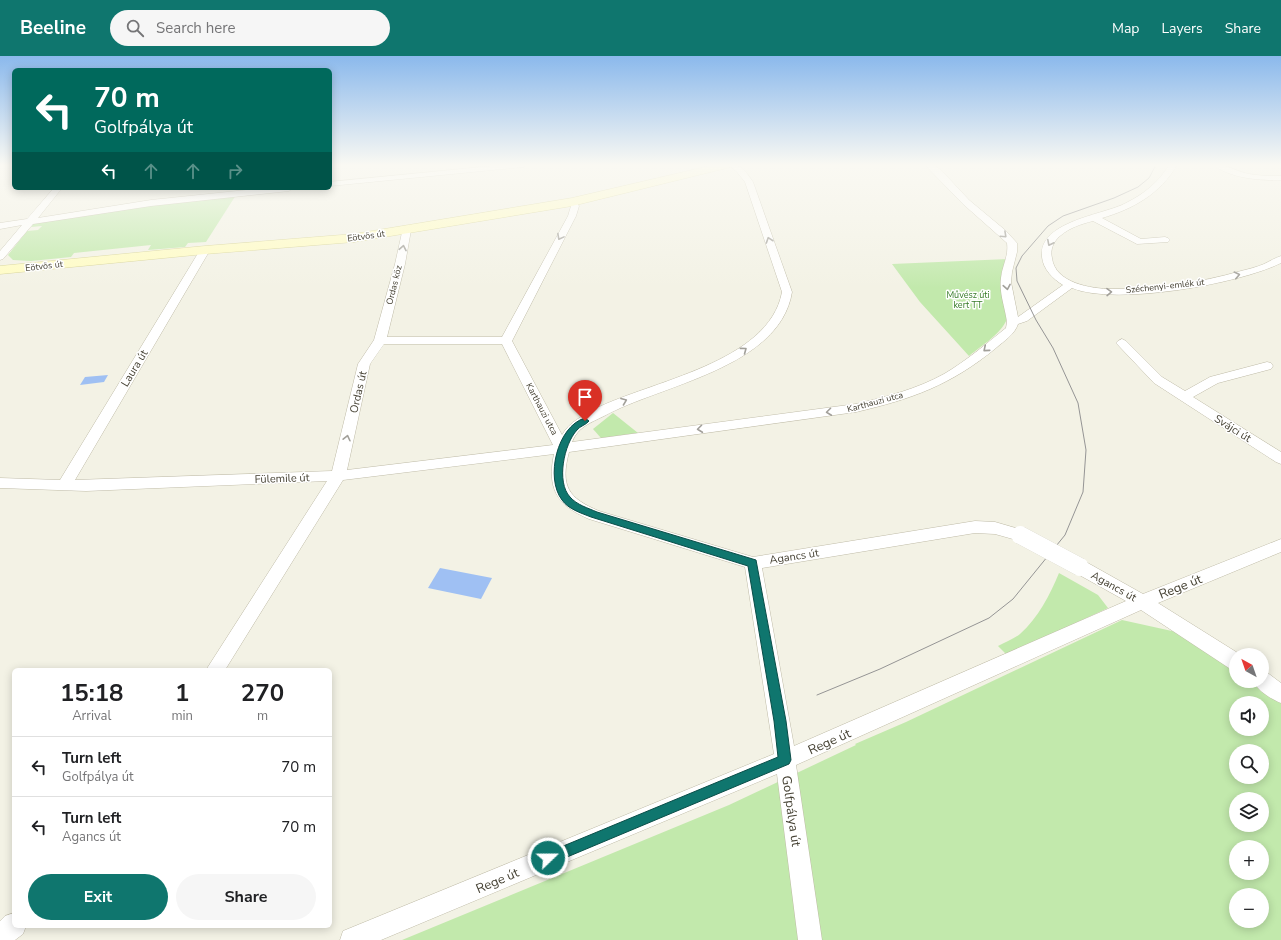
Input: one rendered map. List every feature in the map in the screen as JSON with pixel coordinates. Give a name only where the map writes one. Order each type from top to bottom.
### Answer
[{"type":"street","points":[[0,257],[43,206]]},
{"type":"street","points":[[0,226],[129,206]]},
{"type":"street","name":"Eötvös út","points":[[0,270],[205,250],[332,241],[547,206]]},
{"type":"street","points":[[380,340],[506,342],[572,216],[575,206]]},
{"type":"street","name":"Agancs út","points":[[758,206],[787,292],[783,309],[769,328],[741,353],[712,367],[612,405],[574,427],[562,448],[559,472],[560,488],[565,498],[575,506],[594,515],[752,563],[975,528],[995,528],[1020,535],[1080,567],[1142,602],[1229,658]]},
{"type":"street","points":[[971,206],[1007,236],[1012,243],[1012,259],[1006,274],[1005,283],[1013,322]]},
{"type":"street","points":[[1071,284],[1055,274],[1048,264],[1046,251],[1052,238],[1058,232],[1073,224],[1126,206]]},
{"type":"street","points":[[1094,218],[1140,242],[1165,240]]},
{"type":"street","name":"Ordas köz","points":[[380,340],[400,264],[406,230]]},
{"type":"street","name":"Laura út","points":[[64,486],[205,250]]},
{"type":"street","name":"Széchenyi-emlék út","points":[[1071,284],[1094,291],[1108,292],[1187,285],[1249,272],[1275,263],[1281,259]]},
{"type":"street","name":"Karthauzi utca","points":[[506,342],[562,448],[836,411],[877,403],[934,383],[958,370],[977,358],[1011,329],[1013,322],[1023,319],[1071,284]]},
{"type":"street","name":"Ordas út","points":[[216,668],[338,476],[364,364],[380,340]]},
{"type":"street","name":"Svájci út","points":[[1122,343],[1158,380],[1281,459]]},
{"type":"street","points":[[1184,397],[1214,380],[1267,366]]},
{"type":"street","name":"Fülemile út","points":[[0,483],[64,486],[338,476],[562,448]]},
{"type":"street","name":"Rege út","points":[[352,940],[785,760],[1142,602],[1281,545]]},
{"type":"street","name":"Golfpálya út","points":[[752,563],[780,721],[810,940]]},
{"type":"street","points":[[1269,685],[1281,694]]},
{"type":"street","points":[[0,937],[12,927]]},
{"type":"green space","points":[[143,206],[229,206],[206,242],[188,243],[185,247],[148,250],[151,245],[74,253],[71,257],[31,261],[13,260],[8,255],[27,231],[38,230],[42,226],[31,227],[34,223]]},
{"type":"green space","name":"Művész úti kert TT","points":[[1008,259],[1007,319],[996,335],[969,356],[920,302],[892,264]]},
{"type":"green space","points":[[613,413],[638,433],[601,438],[593,429]]},
{"type":"green space","points":[[1059,573],[1098,595],[1108,608],[1007,655],[998,646],[1018,636],[1032,621],[1052,590]]},
{"type":"green space","points":[[1122,620],[1181,633],[1229,664],[1229,688],[1263,688],[1281,701],[1281,940],[402,940],[729,805],[856,745],[855,744],[906,722]]},
{"type":"water","points":[[108,375],[104,382],[80,385],[85,377]]},
{"type":"water","points":[[440,568],[492,578],[481,599],[428,588]]},
{"type":"tram line","points":[[817,695],[880,669],[989,618],[1013,599],[1065,535],[1083,492],[1086,450],[1078,403],[1053,348],[1036,320],[1017,281],[1016,268],[1022,256],[1048,226],[1063,216],[1091,206]]},
{"type":"route","points":[[548,858],[785,760],[780,721],[752,563],[594,515],[571,504],[565,498],[560,488],[559,472],[562,448],[574,427],[585,421]]}]
